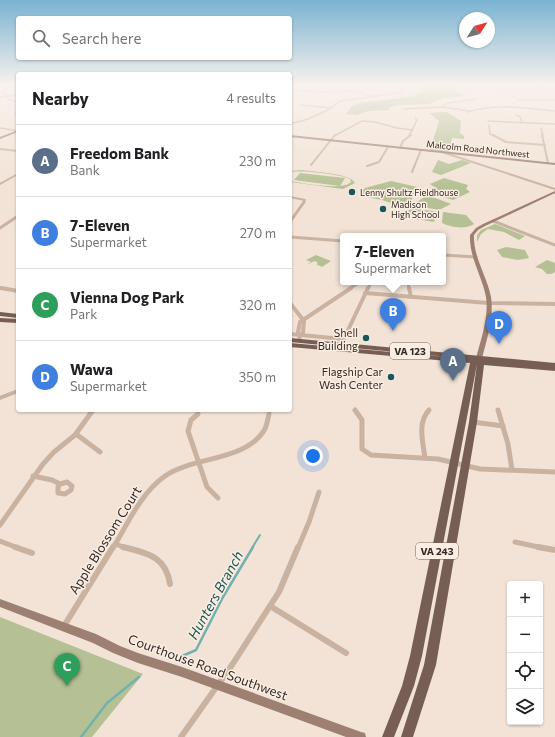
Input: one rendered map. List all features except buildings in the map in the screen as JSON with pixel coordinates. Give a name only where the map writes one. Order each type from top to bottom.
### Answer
[{"type":"main road","points":[[0,314],[16,316]]},
{"type":"main road","points":[[0,320],[16,321]]},
{"type":"main road","name":"VA 123","points":[[292,340],[300,338],[478,361],[555,369]]},
{"type":"main road","name":"VA 123","points":[[292,345],[341,344]]},
{"type":"main road","name":"VA 123","points":[[478,361],[555,365]]},
{"type":"main road","name":"VA 243","points":[[407,737],[430,665],[473,422],[478,361]]},
{"type":"main road","name":"VA 243","points":[[388,737],[408,686],[416,656],[454,463],[478,361]]},
{"type":"street","points":[[292,124],[308,119]]},
{"type":"street","points":[[400,148],[403,141],[411,135],[416,119]]},
{"type":"street","points":[[488,121],[555,124]]},
{"type":"street","points":[[311,165],[337,133],[361,122],[372,122],[413,130]]},
{"type":"street","points":[[489,125],[490,134],[504,141],[544,146]]},
{"type":"street","points":[[0,128],[16,131]]},
{"type":"street","points":[[541,128],[548,163]]},
{"type":"street","points":[[0,138],[16,132]]},
{"type":"street","name":"Malcolm Road Northwest","points":[[292,136],[442,152],[457,156],[555,164]]},
{"type":"street","points":[[367,166],[379,162],[388,147]]},
{"type":"street","points":[[0,150],[16,151]]},
{"type":"street","points":[[412,172],[421,150]]},
{"type":"street","points":[[457,156],[555,190]]},
{"type":"street","points":[[0,184],[16,175]]},
{"type":"street","points":[[478,361],[488,302],[476,257],[472,235],[480,227],[555,190]]},
{"type":"street","points":[[292,197],[305,200],[292,219]]},
{"type":"street","points":[[0,228],[16,217]]},
{"type":"street","points":[[492,221],[555,245]]},
{"type":"street","points":[[292,237],[340,241]]},
{"type":"street","points":[[446,255],[476,257]]},
{"type":"street","points":[[304,320],[356,285]]},
{"type":"street","points":[[341,344],[369,285]]},
{"type":"street","points":[[409,285],[411,297]]},
{"type":"street","points":[[0,288],[16,291]]},
{"type":"street","points":[[365,293],[488,302],[555,304]]},
{"type":"street","points":[[292,306],[299,317],[304,320]]},
{"type":"street","points":[[292,335],[300,338],[303,333],[304,320]]},
{"type":"street","points":[[0,398],[16,392]]},
{"type":"street","points":[[355,410],[362,420],[362,449],[371,455],[438,459],[480,469],[555,472]]},
{"type":"street","points":[[425,458],[422,420],[429,410]]},
{"type":"street","points":[[498,410],[512,470]]},
{"type":"street","points":[[0,525],[18,502],[33,476],[52,453],[76,434],[90,412]]},
{"type":"street","points":[[198,414],[191,420],[188,428],[207,487],[218,498]]},
{"type":"street","name":"Apple Blossom Court","points":[[64,626],[152,487],[159,480],[176,470],[234,452],[249,445],[265,428],[269,414]]},
{"type":"street","points":[[473,422],[502,426]]},
{"type":"street","points":[[76,434],[100,452]]},
{"type":"street","points":[[33,476],[52,480],[60,484]]},
{"type":"street","points":[[181,737],[218,685],[284,582],[309,522],[319,492]]},
{"type":"street","points":[[0,541],[32,553]]},
{"type":"street","points":[[516,542],[555,550]]},
{"type":"street","points":[[115,544],[161,560],[168,570],[170,584]]},
{"type":"street","name":"Courthouse Road Southwest","points":[[0,603],[64,626],[155,664],[218,685],[361,737]]},
{"type":"street","points":[[270,606],[346,653]]},
{"type":"green space","points":[[437,119],[459,119],[461,121],[460,133],[464,136],[464,139],[452,138],[449,152],[430,150],[439,121]]},
{"type":"green space","points":[[438,160],[449,164],[462,160],[471,163],[441,175],[432,172]]},
{"type":"green space","points":[[302,170],[339,175],[347,177],[352,180],[355,183],[343,189],[313,185],[340,186],[347,185],[351,182],[350,179],[345,177],[330,174],[292,171]]},
{"type":"green space","points":[[300,173],[345,178],[340,186],[294,180]]},
{"type":"green space","points":[[444,178],[468,185],[466,189],[470,192],[453,200],[428,192],[436,188],[430,184]]},
{"type":"green space","points":[[391,181],[417,187],[412,199],[405,205],[400,206],[366,197],[361,192],[365,188]]},
{"type":"green space","points":[[426,196],[430,196],[451,204],[439,210],[412,205]]},
{"type":"green space","points":[[410,208],[439,212],[434,222],[416,219],[417,216],[407,214]]},
{"type":"green space","points":[[443,212],[466,215],[474,224],[467,227],[454,227],[442,223]]},
{"type":"green space","points":[[495,224],[525,236],[519,240],[504,232],[488,229],[481,234],[477,242],[477,235],[481,230]]},
{"type":"green space","points":[[506,247],[525,250],[529,258],[518,260],[502,257],[497,250]]},
{"type":"green space","points":[[316,255],[331,261],[322,267],[316,264],[318,263],[315,261],[306,265],[311,262],[306,260]]},
{"type":"green space","points":[[547,260],[555,263],[555,272],[551,274],[547,274],[542,269],[535,267]]},
{"type":"green space","points":[[0,617],[143,674],[92,737],[0,737]]},
{"type":"waterway","name":"Hunters Branch","points":[[252,548],[260,535]]},
{"type":"waterway","name":"Hunters Branch","points":[[180,657],[196,650],[223,597],[253,547]]},
{"type":"waterway","name":"Hunters Branch","points":[[81,737],[107,703],[139,677]]},
{"type":"place","name":"Lenny Shultz Fieldhouse","points":[[352,192]]},
{"type":"place","name":"Madison High School","points":[[383,209]]},
{"type":"place","name":"7-Eleven","points":[[393,331]]},
{"type":"place","name":"Shell Building","points":[[366,338]]},
{"type":"place","name":"Wawa","points":[[499,344]]},
{"type":"place","name":"Flagship Car Wash Center","points":[[391,377]]},
{"type":"place","name":"Freedom Bank","points":[[453,381]]},
{"type":"place","name":"Vienna Dog Park","points":[[67,686]]}]
